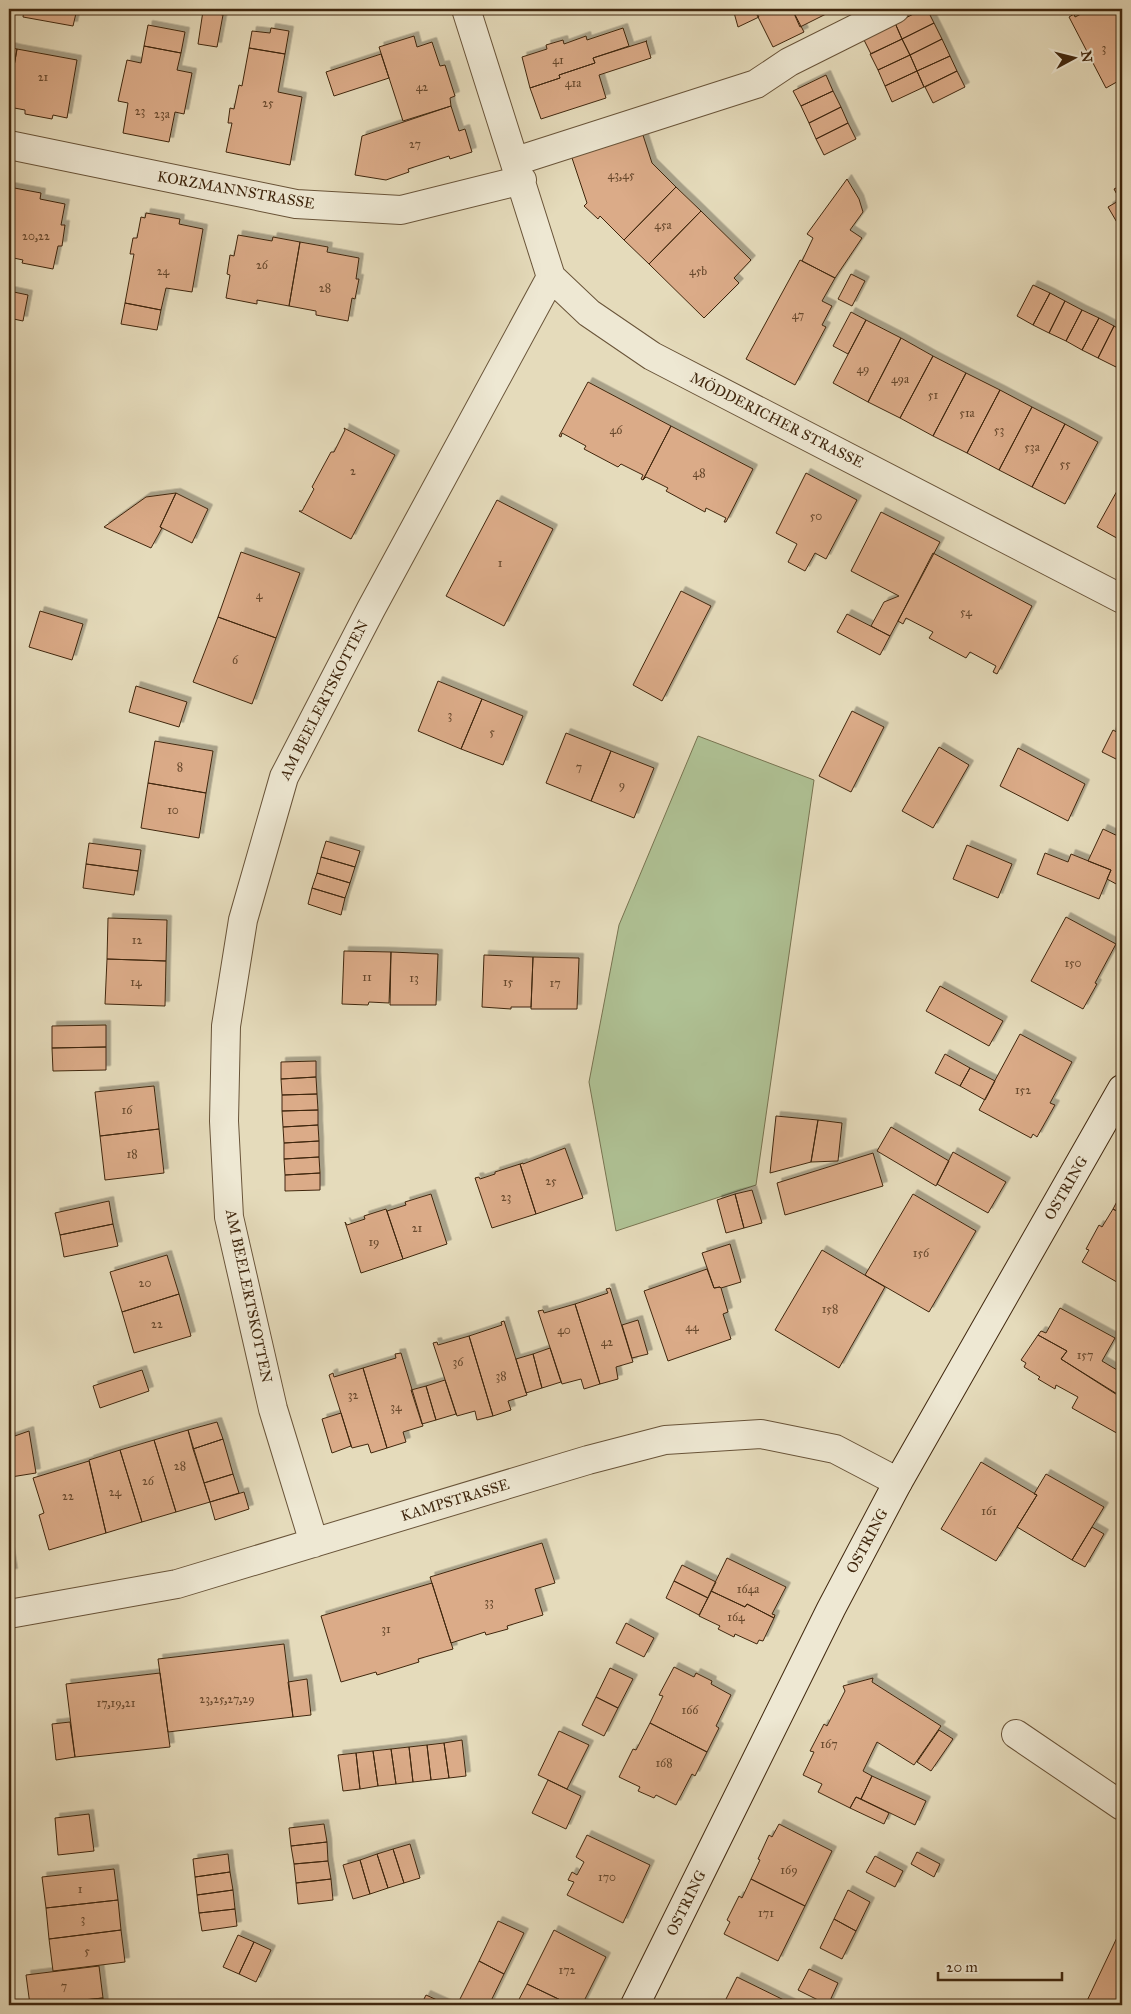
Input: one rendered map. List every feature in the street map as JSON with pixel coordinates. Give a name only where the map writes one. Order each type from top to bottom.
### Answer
[{"type":"street","name":"MÖDDERICHER STRASSE","points":[[466,9],[552,277],[589,313],[652,356],[1122,599]]},
{"type":"street","points":[[519,171],[756,84],[789,62],[895,9]]},
{"type":"street","name":"KORZMANNSTRASSE","points":[[9,145],[296,204],[401,210],[519,171]]},
{"type":"street","name":"AM BEELERTSKOTTEN","points":[[314,1543],[273,1409],[229,1217],[224,1120],[226,1026],[243,920],[284,777],[371,609],[552,277]]},
{"type":"street","name":"OSTRING","points":[[635,2005],[831,1609],[898,1482],[1122,1090]]},
{"type":"street","name":"KAMPSTRASSE","points":[[9,1614],[177,1584],[588,1460],[665,1440],[761,1434],[835,1449],[898,1482]]},
{"type":"street","points":[[1016,1734],[1122,1806]]},
{"type":"green space","points":[[698,736],[814,780],[756,1185],[616,1231],[589,1082],[619,925]]},
{"type":"building","points":[[24,9],[77,9],[73,26],[23,17]]},
{"type":"building","points":[[733,9],[754,9],[759,17],[738,27]]},
{"type":"building","points":[[754,9],[792,9],[804,32],[773,47]]},
{"type":"building","points":[[792,9],[829,9],[830,12],[800,27]]},
{"type":"building","points":[[927,9],[934,23],[902,39],[895,23]]},
{"type":"building","points":[[1091,9],[1122,9],[1122,79],[1106,88],[1069,17],[1074,14],[1075,17]]},
{"type":"building","points":[[203,11],[223,15],[217,47],[198,44]]},
{"type":"building","points":[[895,23],[902,39],[871,54],[863,38]]},
{"type":"building","points":[[934,23],[942,39],[910,55],[902,39]]},
{"type":"building","points":[[148,25],[185,32],[181,53],[144,46]]},
{"type":"building","points":[[271,28],[289,31],[285,54],[249,48],[252,31],[270,33]]},
{"type":"building","points":[[623,28],[629,46],[593,58],[595,63],[559,75],[560,78],[530,88],[522,57],[547,49],[546,45],[563,40],[564,44],[586,36],[587,40]]},
{"type":"building","points":[[414,36],[417,47],[432,42],[440,66],[445,65],[455,96],[450,98],[451,106],[403,121],[379,47]]},
{"type":"building","points":[[902,39],[910,55],[878,70],[870,54]]},
{"type":"building","points":[[942,39],[950,56],[917,71],[910,55]]},
{"type":"building","points":[[646,41],[651,58],[599,75],[606,98],[541,119],[530,88],[560,78],[559,75],[595,63],[593,58]]},
{"type":"building","points":[[144,46],[181,53],[177,70],[192,73],[184,114],[175,112],[169,142],[123,133],[128,103],[118,101],[127,60],[141,63]]},
{"type":"building","points":[[9,47],[17,49],[9,95]]},
{"type":"building","points":[[249,48],[285,54],[278,92],[302,97],[290,165],[226,152],[232,123],[228,123],[230,108],[234,109],[239,85],[242,86]]},
{"type":"building","points":[[17,49],[77,60],[67,118],[53,115],[52,119],[25,114],[25,110],[9,107],[9,95]]},
{"type":"building","points":[[381,54],[389,78],[334,96],[326,72]]},
{"type":"building","points":[[910,55],[917,71],[885,86],[878,70]]},
{"type":"building","points":[[950,56],[957,71],[924,87],[917,71]]},
{"type":"building","points":[[917,71],[924,87],[892,102],[885,86]]},
{"type":"building","points":[[957,71],[965,87],[933,103],[925,87]]},
{"type":"building","points":[[826,75],[833,91],[801,106],[793,91]]},
{"type":"building","points":[[833,91],[841,107],[809,123],[801,106]]},
{"type":"building","points":[[451,106],[459,131],[465,129],[472,152],[450,159],[449,156],[408,169],[409,172],[386,180],[355,175],[362,136]]},
{"type":"building","points":[[841,107],[848,123],[816,139],[809,123]]},
{"type":"building","points":[[848,123],[856,139],[824,155],[816,139]]},
{"type":"building","points":[[641,129],[652,163],[676,187],[624,240],[600,216],[598,219],[584,206],[587,203],[570,152]]},
{"type":"building","points":[[847,179],[859,199],[863,212],[850,230],[862,238],[835,278],[802,261],[813,238],[807,234]]},
{"type":"building","points":[[1120,182],[1122,184],[1122,231],[1108,207],[1120,200],[1114,189],[1118,187],[1117,184]]},
{"type":"building","points":[[9,187],[41,193],[40,199],[65,204],[61,225],[65,225],[62,246],[58,246],[53,269],[22,263],[23,260],[9,257]]},
{"type":"building","points":[[676,187],[701,211],[649,264],[624,240]]},
{"type":"building","points":[[701,211],[751,260],[734,278],[739,283],[704,318],[649,264]]},
{"type":"building","points":[[146,213],[180,219],[179,224],[203,229],[192,292],[166,288],[161,310],[125,303],[134,254],[130,254],[133,238],[137,238],[141,217],[145,218]]},
{"type":"building","points":[[238,235],[272,241],[273,237],[300,242],[289,306],[257,300],[257,304],[226,298],[230,275],[227,274],[230,255],[234,256]]},
{"type":"building","points":[[300,242],[328,247],[327,252],[359,258],[356,279],[359,279],[355,299],[352,298],[348,321],[316,315],[316,311],[289,306]]},
{"type":"building","points":[[800,260],[835,278],[822,301],[832,306],[822,325],[826,327],[795,385],[746,359]]},
{"type":"building","points":[[851,274],[865,281],[852,306],[838,299]]},
{"type":"building","points":[[1033,285],[1050,293],[1033,325],[1017,316]]},
{"type":"building","points":[[9,291],[28,295],[23,321],[9,318]]},
{"type":"building","points":[[1050,293],[1065,301],[1049,333],[1033,325]]},
{"type":"building","points":[[1065,301],[1082,310],[1066,341],[1049,333]]},
{"type":"building","points":[[125,303],[161,310],[157,330],[121,324]]},
{"type":"building","points":[[1082,310],[1099,318],[1082,350],[1066,341]]},
{"type":"building","points":[[851,312],[866,320],[848,354],[833,346]]},
{"type":"building","points":[[1099,318],[1114,326],[1098,358],[1082,350]]},
{"type":"building","points":[[866,320],[901,338],[868,402],[833,383]]},
{"type":"building","points":[[1114,326],[1122,331],[1122,354],[1116,367],[1098,358]]},
{"type":"building","points":[[901,338],[933,356],[900,418],[868,402]]},
{"type":"building","points":[[1122,354],[1122,370],[1116,367]]},
{"type":"building","points":[[933,356],[966,373],[933,436],[900,418]]},
{"type":"building","points":[[966,373],[1000,390],[967,453],[933,436]]},
{"type":"building","points":[[588,382],[671,426],[643,480],[641,479],[643,475],[621,464],[618,467],[584,449],[586,446],[562,433],[561,437],[559,436]]},
{"type":"building","points":[[1000,390],[1032,407],[999,470],[967,453]]},
{"type":"building","points":[[1032,407],[1065,424],[1032,487],[999,470]]},
{"type":"building","points":[[1065,424],[1098,442],[1065,504],[1032,487]]},
{"type":"building","points":[[671,426],[753,469],[726,522],[724,522],[726,518],[706,508],[705,512],[666,491],[668,488],[646,477],[643,480]]},
{"type":"building","points":[[344,428],[395,455],[351,539],[299,511],[302,511],[314,489],[312,487],[331,452],[334,452],[345,430]]},
{"type":"building","points":[[806,473],[857,500],[826,559],[815,553],[805,571],[788,562],[797,544],[776,533]]},
{"type":"building","points":[[1122,482],[1122,541],[1097,527]]},
{"type":"building","points":[[176,493],[208,509],[192,543],[160,527]]},
{"type":"building","points":[[176,493],[160,527],[162,528],[151,548],[104,527],[146,497]]},
{"type":"building","points":[[497,500],[553,529],[504,626],[446,596]]},
{"type":"building","points":[[881,512],[940,542],[890,636],[871,626],[884,602],[899,596],[851,571]]},
{"type":"building","points":[[241,552],[300,573],[276,638],[218,617]]},
{"type":"building","points":[[933,553],[1032,606],[997,674],[993,672],[996,666],[970,652],[966,658],[929,638],[933,632],[906,618],[903,624],[898,621]]},
{"type":"building","points":[[681,591],[711,606],[662,701],[633,685]]},
{"type":"building","points":[[40,611],[83,624],[72,660],[29,647]]},
{"type":"building","points":[[847,614],[890,636],[880,655],[837,632]]},
{"type":"building","points":[[218,617],[276,638],[252,704],[193,682]]},
{"type":"building","points":[[438,681],[482,699],[461,749],[418,731]]},
{"type":"building","points":[[136,686],[187,702],[179,727],[129,712]]},
{"type":"building","points":[[482,699],[523,716],[503,765],[461,749]]},
{"type":"building","points":[[852,711],[884,727],[851,792],[819,776]]},
{"type":"building","points":[[1113,730],[1122,735],[1122,762],[1102,752]]},
{"type":"building","points":[[566,733],[611,751],[591,801],[546,783]]},
{"type":"building","points":[[155,741],[213,751],[206,793],[148,783]]},
{"type":"building","points":[[939,747],[969,765],[933,828],[902,811]]},
{"type":"building","points":[[1018,748],[1085,784],[1068,821],[1000,786]]},
{"type":"building","points":[[611,751],[654,768],[634,818],[591,801]]},
{"type":"building","points":[[148,783],[206,793],[199,838],[141,828]]},
{"type":"building","points":[[1103,829],[1122,838],[1122,879],[1120,878],[1118,885],[1107,879],[1111,870],[1088,861]]},
{"type":"building","points":[[326,841],[360,851],[355,867],[321,857]]},
{"type":"building","points":[[89,843],[141,850],[138,871],[86,864]]},
{"type":"building","points":[[967,845],[1012,864],[998,898],[953,879]]},
{"type":"building","points":[[1045,853],[1068,862],[1071,854],[1111,870],[1099,899],[1037,874]]},
{"type":"building","points":[[321,857],[355,867],[350,883],[317,873]]},
{"type":"building","points":[[86,864],[138,871],[134,895],[83,888]]},
{"type":"building","points":[[317,873],[350,883],[345,898],[312,888]]},
{"type":"building","points":[[312,888],[345,898],[341,915],[308,904]]},
{"type":"building","points":[[1066,917],[1116,944],[1083,1009],[1031,981]]},
{"type":"building","points":[[108,918],[167,920],[166,961],[107,959]]},
{"type":"building","points":[[344,951],[391,952],[389,1003],[369,1002],[368,1005],[342,1004]]},
{"type":"building","points":[[391,952],[438,954],[436,1005],[390,1005]]},
{"type":"building","points":[[484,955],[533,957],[531,1007],[511,1007],[511,1009],[482,1007]]},
{"type":"building","points":[[533,957],[579,958],[577,1009],[531,1009]]},
{"type":"building","points":[[107,959],[166,961],[165,1006],[105,1004]]},
{"type":"building","points":[[940,986],[1003,1021],[989,1046],[926,1011]]},
{"type":"building","points":[[106,1025],[106,1047],[52,1048],[52,1026]]},
{"type":"building","points":[[1020,1034],[1072,1062],[1050,1103],[1055,1105],[1037,1137],[1033,1134],[1031,1138],[979,1110]]},
{"type":"building","points":[[106,1047],[106,1070],[53,1071],[52,1048]]},
{"type":"building","points":[[945,1054],[970,1068],[960,1086],[935,1073]]},
{"type":"building","points":[[316,1061],[316,1077],[281,1079],[281,1062]]},
{"type":"building","points":[[970,1068],[995,1081],[985,1100],[960,1086]]},
{"type":"building","points":[[316,1077],[317,1094],[282,1095],[281,1079]]},
{"type":"building","points":[[154,1086],[159,1129],[100,1136],[95,1092]]},
{"type":"building","points":[[317,1094],[318,1110],[282,1111],[282,1095]]},
{"type":"building","points":[[318,1110],[318,1125],[283,1127],[282,1111]]},
{"type":"building","points":[[776,1116],[818,1120],[811,1162],[770,1173]]},
{"type":"building","points":[[818,1120],[842,1123],[838,1161],[811,1162]]},
{"type":"building","points":[[318,1125],[319,1141],[284,1143],[283,1127]]},
{"type":"building","points":[[891,1127],[949,1161],[936,1186],[877,1151]]},
{"type":"building","points":[[159,1129],[164,1173],[105,1180],[100,1136]]},
{"type":"building","points":[[319,1141],[319,1157],[284,1159],[284,1143]]},
{"type":"building","points":[[565,1148],[583,1198],[536,1214],[520,1164]]},
{"type":"building","points":[[953,1152],[1006,1182],[988,1213],[937,1184]]},
{"type":"building","points":[[873,1153],[883,1186],[785,1215],[777,1183]]},
{"type":"building","points":[[319,1157],[320,1173],[285,1175],[284,1159]]},
{"type":"building","points":[[520,1164],[536,1214],[492,1228],[475,1178],[479,1177],[480,1179]]},
{"type":"building","points":[[320,1173],[320,1190],[285,1191],[285,1175]]},
{"type":"building","points":[[752,1190],[762,1223],[744,1228],[735,1194]]},
{"type":"building","points":[[1122,1192],[1122,1214],[1113,1209]]},
{"type":"building","points":[[431,1194],[447,1244],[403,1259],[387,1211],[406,1205],[405,1202]]},
{"type":"building","points":[[735,1194],[744,1228],[726,1233],[717,1200]]},
{"type":"building","points":[[913,1194],[976,1231],[929,1312],[865,1275]]},
{"type":"building","points":[[109,1201],[113,1224],[60,1235],[55,1213]]},
{"type":"building","points":[[386,1209],[403,1259],[361,1273],[345,1222],[347,1225],[365,1219],[364,1216]]},
{"type":"building","points":[[1113,1209],[1122,1214],[1122,1285],[1082,1262],[1089,1250],[1086,1249],[1099,1225],[1102,1227]]},
{"type":"building","points":[[113,1224],[118,1246],[64,1257],[60,1235]]},
{"type":"building","points":[[730,1244],[741,1282],[721,1288],[714,1288],[702,1253]]},
{"type":"building","points":[[822,1250],[885,1287],[839,1368],[775,1330]]},
{"type":"building","points":[[167,1255],[179,1294],[122,1312],[110,1272]]},
{"type":"building","points":[[707,1269],[714,1288],[721,1288],[728,1312],[723,1314],[731,1339],[668,1361],[644,1291]]},
{"type":"building","points":[[610,1288],[633,1362],[616,1367],[618,1379],[600,1384],[575,1304],[608,1293],[606,1289]]},
{"type":"building","points":[[179,1294],[191,1336],[134,1353],[122,1312]]},
{"type":"building","points":[[575,1304],[600,1384],[584,1389],[581,1379],[562,1384],[538,1311],[543,1310],[544,1313]]},
{"type":"building","points":[[1060,1308],[1115,1338],[1102,1361],[1122,1373],[1122,1397],[1061,1359],[1067,1351],[1038,1335],[1041,1331],[1046,1333]]},
{"type":"building","points":[[638,1320],[648,1354],[632,1358],[622,1325]]},
{"type":"building","points":[[504,1321],[527,1395],[508,1401],[511,1410],[493,1416],[469,1336],[502,1325],[501,1322]]},
{"type":"building","points":[[1038,1335],[1067,1351],[1061,1359],[1122,1398],[1122,1436],[1072,1408],[1078,1397],[1056,1385],[1055,1389],[1038,1379],[1040,1377],[1024,1367],[1026,1363],[1021,1360]]},
{"type":"building","points":[[469,1336],[493,1416],[477,1420],[475,1411],[457,1416],[433,1343],[437,1342],[438,1345]]},
{"type":"building","points":[[550,1348],[561,1382],[542,1388],[533,1354]]},
{"type":"building","points":[[401,1353],[423,1426],[403,1432],[406,1442],[387,1448],[363,1368],[396,1358],[395,1354]]},
{"type":"building","points":[[533,1354],[542,1388],[526,1393],[516,1359]]},
{"type":"building","points":[[363,1368],[387,1448],[371,1453],[368,1444],[352,1448],[329,1375],[333,1373],[334,1377]]},
{"type":"building","points":[[142,1370],[149,1391],[100,1408],[93,1386]]},
{"type":"building","points":[[445,1380],[456,1414],[436,1420],[426,1386]]},
{"type":"building","points":[[426,1386],[436,1420],[422,1424],[411,1390]]},
{"type":"building","points":[[341,1413],[351,1446],[332,1453],[322,1419]]},
{"type":"building","points":[[217,1422],[223,1439],[193,1449],[188,1430]]},
{"type":"building","points":[[188,1430],[210,1502],[176,1512],[154,1440]]},
{"type":"building","points":[[29,1431],[36,1473],[11,1477],[9,1438]]},
{"type":"building","points":[[223,1439],[233,1474],[204,1483],[193,1449]]},
{"type":"building","points":[[154,1440],[176,1512],[142,1522],[120,1450]]},
{"type":"building","points":[[120,1450],[142,1522],[106,1533],[89,1460]]},
{"type":"building","points":[[89,1461],[106,1533],[49,1550],[39,1515],[44,1513],[33,1478]]},
{"type":"building","points":[[981,1462],[1037,1495],[996,1561],[941,1529]]},
{"type":"building","points":[[233,1474],[239,1493],[210,1502],[204,1483]]},
{"type":"building","points":[[1046,1474],[1104,1507],[1072,1560],[1017,1527],[1037,1495],[1034,1494]]},
{"type":"building","points":[[244,1492],[249,1509],[215,1520],[210,1502]]},
{"type":"building","points":[[1092,1527],[1104,1534],[1085,1567],[1072,1560]]},
{"type":"building","points":[[542,1543],[555,1583],[535,1589],[543,1615],[507,1626],[508,1629],[486,1635],[485,1632],[451,1643],[430,1577]]},
{"type":"building","points":[[9,1548],[13,1573],[9,1573]]},
{"type":"building","points":[[727,1558],[786,1587],[772,1614],[775,1615],[774,1618],[747,1604],[745,1607],[711,1591]]},
{"type":"building","points":[[682,1565],[716,1582],[708,1598],[674,1581]]},
{"type":"building","points":[[674,1581],[708,1598],[699,1615],[666,1598]]},
{"type":"building","points":[[432,1583],[453,1649],[418,1659],[419,1662],[377,1675],[376,1672],[341,1682],[321,1616]]},
{"type":"building","points":[[711,1591],[745,1607],[747,1604],[774,1618],[763,1641],[759,1640],[757,1644],[735,1634],[734,1637],[718,1629],[720,1626],[699,1616]]},
{"type":"building","points":[[626,1623],[654,1638],[644,1657],[616,1643]]},
{"type":"building","points":[[284,1644],[293,1717],[168,1732],[158,1659]]},
{"type":"building","points":[[674,1667],[694,1677],[696,1673],[712,1681],[711,1684],[731,1695],[716,1726],[719,1728],[707,1752],[650,1723],[663,1696],[659,1695]]},
{"type":"building","points":[[610,1668],[633,1679],[618,1708],[596,1697]]},
{"type":"building","points":[[160,1673],[170,1747],[75,1757],[66,1684]]},
{"type":"building","points":[[873,1678],[872,1682],[941,1726],[914,1765],[877,1742],[863,1771],[872,1776],[861,1799],[856,1797],[850,1808],[818,1792],[822,1784],[803,1775],[814,1752],[810,1751],[824,1724],[827,1726],[845,1691],[843,1686]]},
{"type":"building","points":[[307,1679],[311,1715],[293,1717],[288,1682]]},
{"type":"building","points":[[596,1697],[618,1708],[604,1736],[582,1725]]},
{"type":"building","points":[[70,1722],[75,1757],[56,1760],[52,1724]]},
{"type":"building","points":[[650,1723],[707,1752],[695,1776],[692,1774],[676,1805],[656,1795],[654,1798],[638,1791],[640,1787],[619,1777],[633,1749],[636,1750]]},
{"type":"building","points":[[939,1730],[953,1739],[931,1771],[917,1762]]},
{"type":"building","points":[[559,1731],[589,1745],[567,1789],[538,1775]]},
{"type":"building","points":[[462,1740],[466,1776],[449,1778],[444,1743]]},
{"type":"building","points":[[444,1743],[449,1778],[431,1780],[427,1745]]},
{"type":"building","points":[[427,1745],[431,1780],[413,1782],[409,1747]]},
{"type":"building","points":[[409,1747],[413,1782],[396,1784],[391,1749]]},
{"type":"building","points":[[391,1749],[396,1784],[378,1786],[373,1751]]},
{"type":"building","points":[[373,1751],[378,1786],[360,1789],[356,1753]]},
{"type":"building","points":[[356,1753],[360,1789],[343,1791],[338,1755]]},
{"type":"building","points":[[872,1776],[926,1801],[915,1825],[861,1799]]},
{"type":"building","points":[[548,1780],[581,1796],[566,1829],[532,1813]]},
{"type":"building","points":[[856,1797],[889,1813],[884,1824],[850,1808]]},
{"type":"building","points":[[89,1814],[94,1851],[58,1855],[55,1818]]},
{"type":"building","points":[[324,1824],[327,1842],[291,1846],[289,1828]]},
{"type":"building","points":[[779,1824],[832,1851],[805,1906],[751,1879],[769,1835],[772,1837]]},
{"type":"building","points":[[587,1835],[650,1865],[623,1923],[567,1895],[574,1882],[568,1880],[572,1872],[577,1875],[584,1862],[576,1857]]},
{"type":"building","points":[[327,1842],[328,1861],[294,1864],[291,1846]]},
{"type":"building","points":[[410,1844],[420,1878],[404,1883],[393,1849]]},
{"type":"building","points":[[393,1849],[404,1883],[388,1888],[377,1854]]},
{"type":"building","points":[[917,1852],[940,1864],[934,1877],[911,1864]]},
{"type":"building","points":[[228,1854],[230,1872],[195,1877],[193,1859]]},
{"type":"building","points":[[377,1854],[388,1888],[370,1894],[360,1860]]},
{"type":"building","points":[[875,1856],[903,1871],[895,1887],[866,1872]]},
{"type":"building","points":[[360,1860],[370,1894],[353,1899],[343,1865]]},
{"type":"building","points":[[328,1861],[331,1879],[296,1883],[294,1864]]},
{"type":"building","points":[[114,1869],[118,1900],[46,1908],[42,1877]]},
{"type":"building","points":[[230,1872],[233,1890],[197,1895],[195,1877]]},
{"type":"building","points":[[331,1879],[333,1900],[298,1904],[296,1883]]},
{"type":"building","points":[[751,1879],[805,1906],[778,1961],[724,1934],[730,1922],[727,1920],[739,1896],[742,1898]]},
{"type":"building","points":[[233,1890],[235,1909],[199,1913],[197,1895]]},
{"type":"building","points":[[848,1890],[870,1902],[856,1931],[834,1919]]},
{"type":"building","points":[[118,1900],[121,1930],[49,1939],[46,1908]]},
{"type":"building","points":[[235,1909],[237,1926],[202,1931],[199,1913]]},
{"type":"building","points":[[834,1919],[856,1931],[842,1959],[820,1948]]},
{"type":"building","points":[[498,1921],[524,1933],[504,1974],[479,1961]]},
{"type":"building","points":[[1122,1927],[1122,2005],[1085,2005]]},
{"type":"building","points":[[121,1930],[125,1962],[53,1971],[49,1939]]},
{"type":"building","points":[[554,1930],[606,1957],[582,2005],[571,2005],[527,1984]]},
{"type":"building","points":[[238,1935],[254,1942],[239,1974],[223,1967]]},
{"type":"building","points":[[254,1942],[271,1950],[256,1982],[239,1974]]},
{"type":"building","points":[[479,1961],[504,1974],[489,2005],[468,2005],[459,2001]]},
{"type":"building","points":[[99,1966],[103,1998],[30,2005],[26,1975]]},
{"type":"building","points":[[809,1969],[838,1983],[828,2005],[798,1990]]},
{"type":"building","points":[[737,1977],[794,2005],[723,2005]]},
{"type":"building","points":[[527,1984],[571,2005],[516,2005]]},
{"type":"building","points":[[426,1995],[448,2005],[421,2005]]},
{"type":"building","points":[[103,1998],[104,2005],[38,2005]]}]
